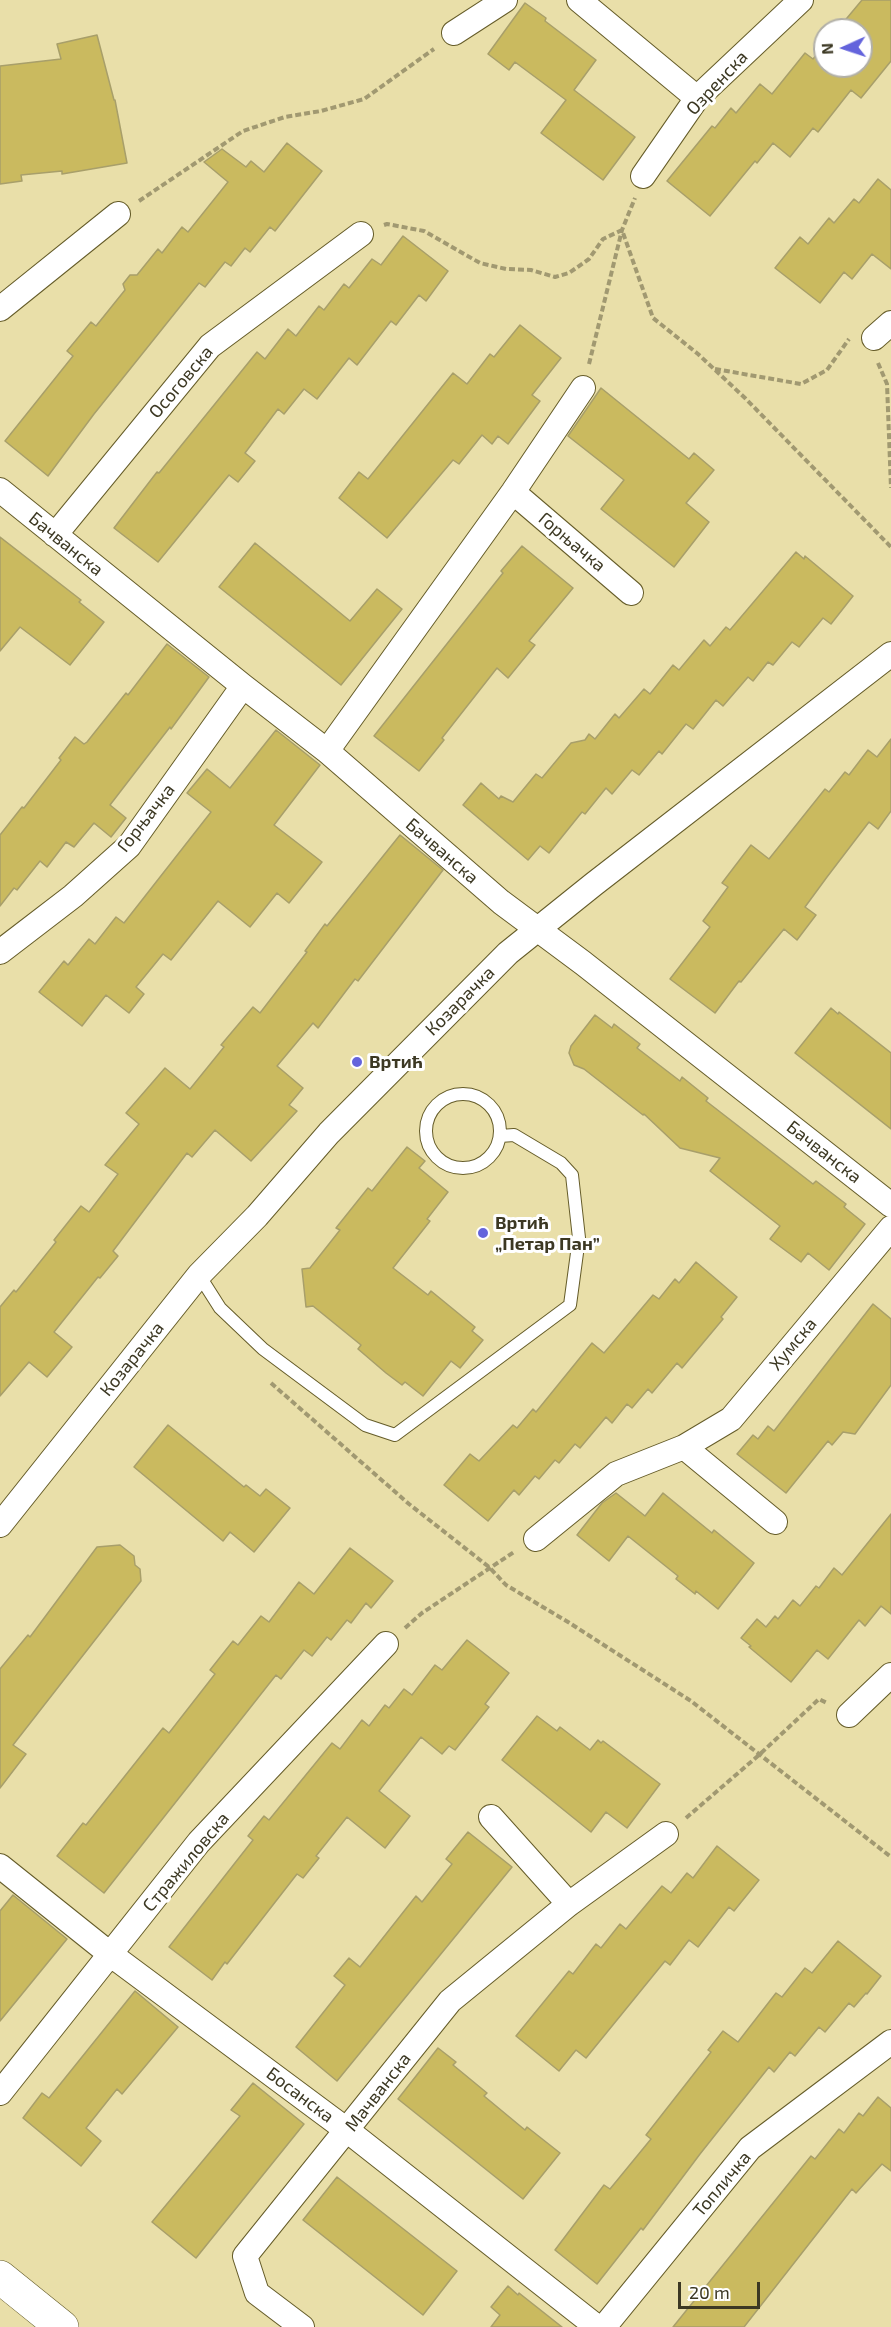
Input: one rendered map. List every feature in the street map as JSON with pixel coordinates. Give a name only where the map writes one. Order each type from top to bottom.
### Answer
[{"type":"main road","points":[[0,2277],[62,2327]]},
{"type":"street","points":[[454,33],[505,0]]},
{"type":"street","points":[[579,0],[697,98]]},
{"type":"street","name":"Озренска","points":[[643,176],[697,98],[801,0]]},
{"type":"street","points":[[0,309],[118,214]]},
{"type":"street","name":"Осоговска","points":[[56,535],[210,346],[361,234]]},
{"type":"street","points":[[327,751],[513,492],[583,388]]},
{"type":"street","name":"Бачванска","points":[[0,490],[327,751],[483,886],[891,1205]]},
{"type":"street","name":"Горњачка","points":[[513,492],[631,593]]},
{"type":"street","name":"Козарачка","points":[[0,1525],[200,1275],[257,1216],[328,1132],[508,953],[537,928],[891,654]]},
{"type":"street","name":"Горњачка","points":[[0,952],[74,896],[129,846],[243,686]]},
{"type":"street","name":"Хумска","points":[[536,1539],[616,1474],[684,1447],[731,1419],[891,1228]]},
{"type":"street","points":[[684,1447],[775,1522]]},
{"type":"street","name":"Стражиловска","points":[[0,2093],[199,1842],[386,1644]]},
{"type":"street","points":[[849,1715],[891,1675]]},
{"type":"street","points":[[491,1817],[569,1904]]},
{"type":"street","name":"Мачванска","points":[[302,2327],[257,2293],[245,2256],[348,2131],[450,2001],[569,1904],[666,1834]]},
{"type":"street","name":"Босанска","points":[[0,1866],[110,1954],[348,2131],[597,2327]]},
{"type":"street","name":"Топличка","points":[[604,2327],[750,2148],[891,2042]]},
{"type":"lane","points":[[465,1094],[477,1096],[488,1103],[500,1124],[500,1136],[489,1158],[479,1165],[467,1168],[444,1163],[435,1155],[426,1132],[433,1109],[453,1095],[465,1094]]},
{"type":"lane","points":[[200,1275],[220,1308],[263,1349],[364,1425],[394,1435],[570,1305],[579,1238],[572,1175],[561,1162],[514,1135],[500,1136]]},
{"type":"path","points":[[118,214],[243,131],[285,117],[321,111],[364,99],[415,64],[454,33]]},
{"type":"path","points":[[583,388],[622,230],[643,176]]},
{"type":"path","points":[[361,234],[387,224],[424,231],[480,263],[506,269],[531,270],[555,277],[569,273],[582,264],[589,259],[603,239],[622,230]]},
{"type":"path","points":[[622,230],[653,318],[715,369],[891,547]]},
{"type":"path","points":[[715,369],[801,384],[827,370],[856,330],[882,331],[876,354],[887,384],[891,488]]},
{"type":"path","points":[[270,1382],[409,1504],[489,1567],[506,1585],[691,1701],[891,1857]]},
{"type":"path","points":[[386,1644],[422,1613],[489,1567],[536,1539]]},
{"type":"path","points":[[666,1834],[759,1755],[819,1699],[849,1715]]},
{"type":"building","points":[[862,0],[891,0],[891,61],[861,98],[851,90],[818,132],[813,128],[790,157],[773,143],[757,163],[755,161],[710,216],[667,181],[712,126],[715,128],[731,108],[736,113],[760,84],[772,94],[805,53],[813,59],[813,78],[873,78],[873,18],[847,18]]},
{"type":"building","points":[[525,3],[596,60],[574,90],[635,137],[603,180],[541,133],[566,100],[515,62],[509,70],[488,54]]},
{"type":"building","points":[[97,35],[115,100],[127,163],[62,174],[62,171],[21,175],[22,181],[0,184],[0,66],[61,59],[57,44]]},
{"type":"building","points":[[287,143],[322,171],[275,231],[270,227],[250,252],[245,248],[231,266],[225,262],[205,287],[199,283],[94,414],[48,476],[5,441],[73,356],[67,351],[91,322],[96,326],[125,290],[123,284],[130,275],[137,275],[158,249],[162,253],[182,227],[188,232],[228,182],[204,162],[222,149],[246,167],[251,161],[264,172]]},
{"type":"building","points":[[878,179],[891,190],[891,269],[872,254],[852,279],[844,272],[820,303],[775,268],[800,237],[808,244],[829,218],[834,223],[854,199],[859,203]]},
{"type":"building","points":[[403,236],[448,271],[426,301],[419,295],[396,325],[391,321],[357,365],[349,358],[317,399],[304,389],[284,414],[278,409],[245,453],[255,461],[238,482],[229,475],[158,562],[114,528],[157,472],[159,473],[257,352],[265,359],[288,329],[296,336],[319,306],[324,310],[344,284],[349,288],[372,259],[381,265]]},
{"type":"building","points":[[520,325],[561,358],[532,395],[540,401],[508,444],[498,436],[492,444],[482,435],[459,464],[453,460],[387,538],[339,498],[359,472],[368,479],[453,373],[467,384],[490,354],[494,357]]},
{"type":"building","points":[[601,388],[689,459],[694,453],[714,470],[686,503],[709,522],[674,567],[601,509],[624,480],[568,436]]},
{"type":"building","points":[[0,537],[81,600],[79,602],[104,622],[70,665],[20,627],[0,651]]},
{"type":"building","points":[[255,543],[350,621],[377,589],[402,609],[341,685],[219,587]]},
{"type":"building","points":[[522,546],[573,588],[529,641],[535,645],[508,678],[497,668],[419,771],[374,736]]},
{"type":"building","points":[[796,552],[804,559],[805,556],[853,596],[831,624],[823,618],[799,647],[792,642],[773,665],[768,662],[753,681],[748,677],[723,706],[716,700],[693,729],[686,724],[662,754],[659,751],[639,775],[632,770],[612,794],[606,788],[585,814],[582,812],[549,853],[540,846],[528,860],[463,805],[481,783],[499,799],[501,796],[513,802],[536,774],[542,778],[571,743],[585,740],[589,734],[595,739],[615,714],[619,718],[644,689],[650,694],[673,665],[679,670],[704,640],[710,646],[726,627],[730,630]]},
{"type":"building","points":[[167,644],[209,677],[110,805],[126,818],[111,837],[94,823],[74,847],[66,842],[47,867],[40,861],[17,890],[14,888],[0,906],[0,835],[61,760],[59,758],[75,737],[84,744],[87,742],[126,693],[128,695]]},
{"type":"building","points":[[276,730],[320,765],[274,825],[322,862],[289,903],[277,893],[250,927],[218,901],[171,960],[163,954],[136,987],[144,994],[129,1013],[106,995],[82,1026],[39,992],[64,961],[68,965],[89,939],[95,944],[116,917],[124,923],[211,812],[187,793],[207,769],[230,788]]},
{"type":"building","points":[[891,739],[891,811],[878,829],[869,822],[805,907],[816,915],[797,940],[784,929],[715,1013],[670,979],[710,927],[703,921],[728,887],[722,883],[751,845],[769,859],[825,789],[829,792],[845,772],[849,775],[868,750],[877,757]]},
{"type":"building","points":[[400,835],[443,870],[358,981],[355,979],[318,1028],[313,1023],[277,1066],[303,1088],[289,1105],[297,1111],[251,1161],[215,1130],[192,1157],[187,1153],[113,1251],[118,1256],[54,1332],[72,1347],[47,1377],[29,1362],[0,1396],[0,1307],[14,1290],[16,1292],[81,1206],[89,1212],[118,1174],[105,1165],[139,1124],[126,1113],[165,1068],[190,1089],[224,1047],[221,1045],[253,1007],[260,1013],[307,952],[305,951],[325,924],[327,926]]},
{"type":"building","points":[[831,1008],[891,1053],[891,1129],[795,1053]]},
{"type":"building","points":[[595,1015],[612,1028],[614,1024],[640,1044],[637,1048],[680,1081],[682,1077],[708,1098],[706,1101],[813,1184],[816,1181],[846,1204],[844,1207],[865,1224],[829,1270],[808,1253],[801,1262],[770,1239],[780,1226],[710,1171],[720,1158],[680,1148],[644,1114],[584,1069],[574,1065],[569,1053],[571,1046]]},
{"type":"building","points":[[407,1147],[425,1161],[419,1168],[448,1192],[427,1219],[430,1221],[393,1268],[428,1295],[431,1291],[475,1327],[472,1331],[483,1340],[460,1368],[451,1361],[423,1396],[405,1382],[402,1385],[386,1373],[358,1349],[361,1345],[313,1306],[306,1307],[302,1269],[310,1268],[340,1230],[336,1228],[368,1188],[372,1191]]},
{"type":"building","points":[[696,1262],[737,1297],[721,1317],[723,1319],[682,1368],[677,1363],[652,1393],[648,1389],[632,1408],[627,1404],[612,1423],[606,1417],[580,1448],[575,1444],[559,1463],[555,1460],[539,1479],[535,1476],[519,1495],[514,1490],[488,1521],[444,1485],[470,1454],[479,1461],[513,1425],[517,1428],[533,1409],[536,1412],[592,1343],[604,1353],[653,1295],[659,1299],[675,1279],[679,1283]]},
{"type":"building","points":[[873,1304],[891,1319],[891,1385],[855,1434],[843,1432],[832,1445],[828,1441],[786,1493],[737,1454],[753,1435],[758,1439],[768,1426],[774,1431]]},
{"type":"building","points":[[168,1425],[244,1487],[246,1485],[260,1496],[266,1489],[290,1508],[254,1552],[230,1532],[223,1541],[134,1467]]},
{"type":"building","points":[[616,1493],[645,1516],[663,1493],[712,1533],[714,1530],[754,1563],[718,1609],[696,1591],[695,1594],[676,1579],[678,1576],[628,1536],[609,1561],[577,1535],[602,1503]]},
{"type":"building","points":[[891,1514],[891,1614],[881,1606],[865,1626],[859,1620],[828,1659],[817,1650],[791,1682],[741,1638],[757,1619],[766,1627],[775,1616],[778,1619],[793,1600],[800,1606],[816,1586],[819,1588],[834,1568],[842,1575]]},
{"type":"building","points":[[120,1545],[134,1556],[135,1565],[140,1569],[141,1581],[13,1745],[26,1754],[0,1788],[0,1669],[28,1635],[30,1637],[97,1547]]},
{"type":"building","points":[[350,1548],[393,1581],[371,1608],[366,1603],[351,1623],[347,1620],[331,1640],[327,1637],[312,1656],[304,1650],[281,1679],[276,1675],[104,1893],[57,1856],[83,1823],[86,1825],[163,1728],[169,1733],[215,1674],[210,1670],[233,1641],[238,1645],[261,1616],[269,1622],[299,1582],[314,1594]]},
{"type":"building","points":[[467,1640],[509,1673],[485,1704],[489,1707],[455,1750],[449,1746],[442,1754],[421,1737],[379,1791],[410,1816],[385,1848],[347,1817],[316,1856],[319,1858],[303,1878],[297,1874],[212,1980],[169,1947],[253,1840],[248,1836],[264,1816],[269,1820],[332,1743],[340,1749],[362,1720],[369,1726],[385,1705],[389,1708],[404,1689],[412,1695],[435,1665],[442,1670]]},
{"type":"building","points":[[537,1716],[557,1731],[560,1727],[590,1750],[598,1740],[601,1743],[603,1741],[660,1784],[627,1828],[606,1812],[591,1832],[502,1760]]},
{"type":"building","points":[[468,1832],[512,1867],[337,2081],[296,2047],[345,1985],[334,1976],[349,1958],[360,1967],[416,1896],[422,1902],[452,1864],[446,1859]]},
{"type":"building","points":[[717,1846],[759,1880],[734,1911],[729,1907],[698,1947],[689,1940],[670,1965],[665,1961],[586,2058],[576,2050],[559,2071],[516,2036],[569,1971],[573,1974],[596,1944],[601,1948],[620,1924],[626,1929],[662,1886],[671,1893],[687,1873],[693,1878]]},
{"type":"building","points":[[13,1895],[67,1939],[0,2021],[0,1911]]},
{"type":"building","points":[[838,1941],[881,1976],[854,2007],[849,2003],[825,2032],[819,2027],[795,2056],[790,2052],[774,2072],[769,2067],[643,2230],[641,2228],[597,2284],[555,2250],[604,2185],[610,2189],[651,2139],[646,2135],[711,2052],[708,2050],[723,2031],[738,2042],[776,1993],[782,1997],[805,1968],[812,1973]]},
{"type":"building","points":[[135,1991],[178,2027],[122,2094],[117,2089],[86,2128],[101,2141],[81,2166],[23,2118],[42,2093],[49,2098]]},
{"type":"building","points":[[438,2048],[456,2062],[453,2065],[487,2093],[484,2096],[525,2130],[527,2127],[560,2153],[523,2199],[398,2099]]},
{"type":"building","points":[[253,2083],[304,2124],[196,2258],[152,2222],[240,2116],[231,2110]]},
{"type":"building","points":[[878,2097],[891,2108],[891,2171],[882,2164],[856,2193],[852,2189],[744,2327],[673,2327],[811,2156],[815,2159],[839,2129],[844,2133],[859,2113],[863,2116]]},
{"type":"building","points":[[337,2177],[457,2271],[423,2315],[303,2220]]},
{"type":"building","points":[[508,2286],[562,2327],[491,2327],[500,2315],[491,2307]]},
{"type":"place","name":"Вртић","points":[[357,1062]]},
{"type":"place","name":"Вртић „Петар Пан”","points":[[483,1233]]}]
